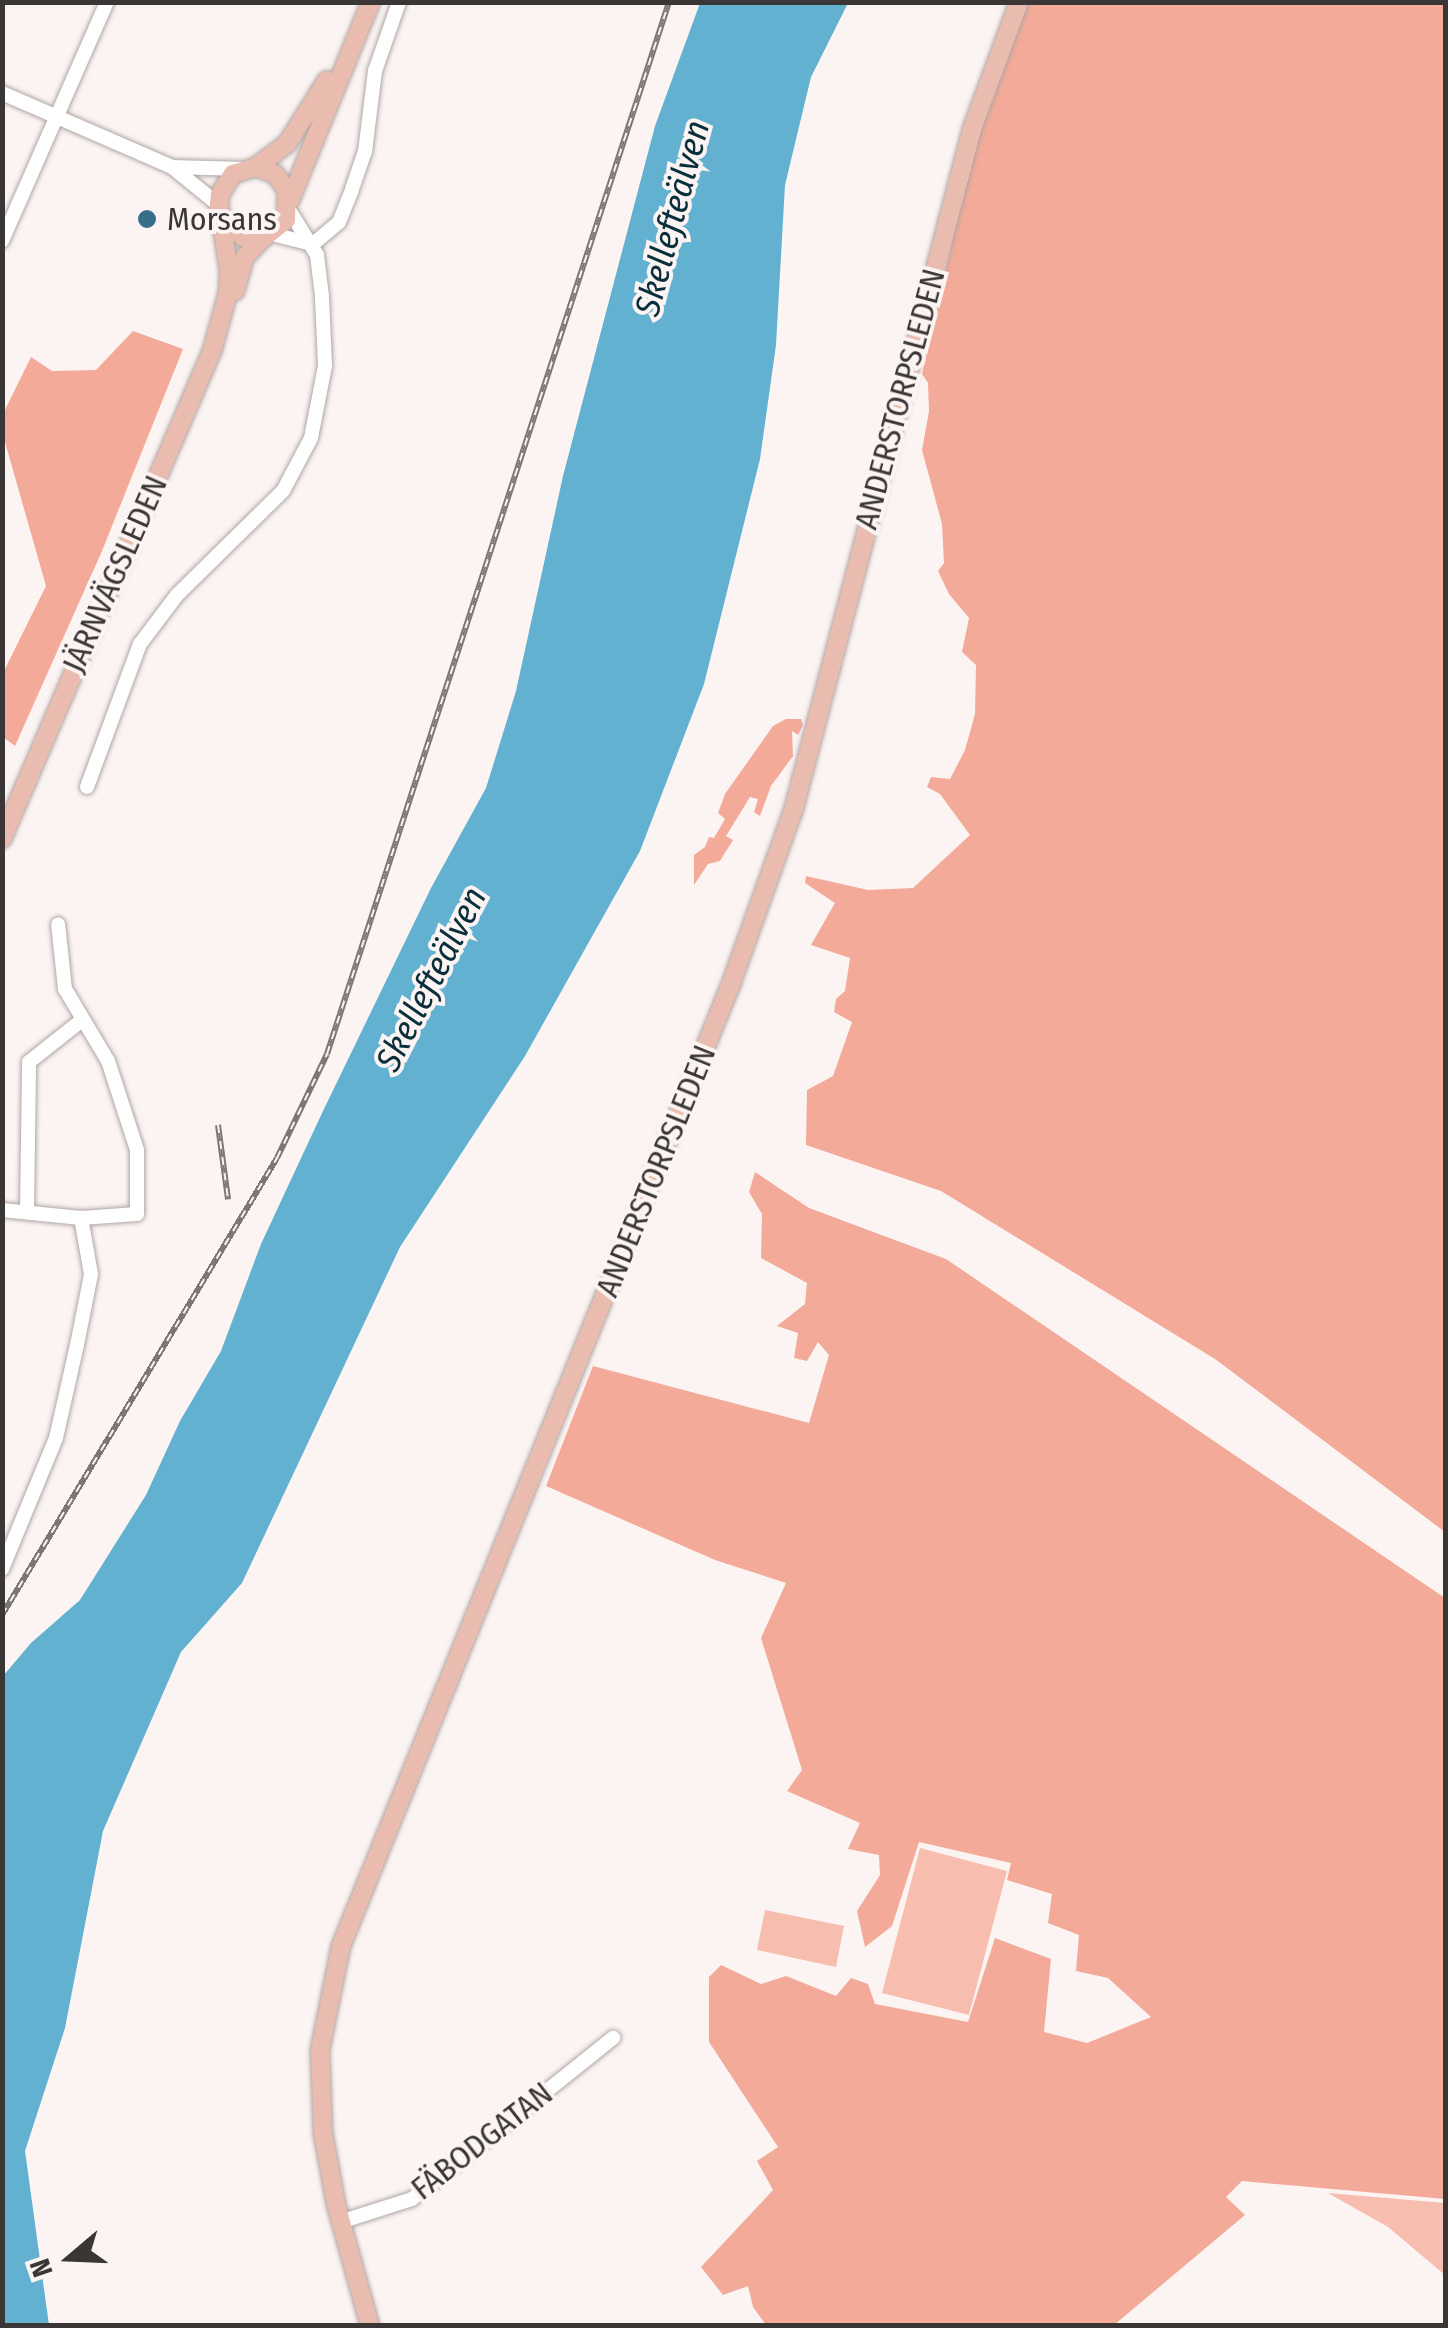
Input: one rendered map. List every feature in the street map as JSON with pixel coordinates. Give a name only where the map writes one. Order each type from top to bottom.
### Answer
[{"type":"main road","points":[[362,2],[303,123],[276,156],[225,183],[220,212],[243,237],[268,236],[290,205],[371,2]]},
{"type":"main road","name":"ANDERSTORPSLEDEN","points":[[370,2326],[340,2222],[323,2133],[320,2050],[341,1946],[730,988],[794,808],[972,129],[1018,2]]},
{"type":"main road","points":[[250,168],[282,181],[290,205]]},
{"type":"main road","name":"JÄRNVÄGSLEDEN","points":[[220,212],[229,271],[226,309]]},
{"type":"main road","name":"JÄRNVÄGSLEDEN","points":[[2,839],[204,368],[245,258],[268,236]]},
{"type":"street","points":[[2,241],[107,2]]},
{"type":"street","points":[[313,244],[338,222],[365,152],[375,71],[400,2]]},
{"type":"street","points":[[2,93],[172,167],[220,212]]},
{"type":"street","points":[[172,167],[250,168]]},
{"type":"street","points":[[86,787],[124,680],[153,624],[282,492],[302,460],[318,412],[325,366],[322,296],[313,244],[290,205]]},
{"type":"street","points":[[268,236],[313,244]]},
{"type":"street","points":[[2,1210],[81,1218],[137,1214],[140,1171],[132,1132],[108,1062],[81,1021],[62,979],[58,924]]},
{"type":"street","points":[[27,1212],[29,1062],[81,1021]]},
{"type":"street","points":[[2,1569],[56,1438],[75,1357],[90,1274],[81,1218]]},
{"type":"street","name":"FÄBODGATAN","points":[[340,2222],[412,2198],[613,2038]]},
{"type":"shaded area","points":[[1027,3],[1445,3],[1445,1532],[1215,1359],[941,1191],[806,1145],[807,1090],[833,1076],[852,1022],[834,1012],[836,999],[845,991],[850,958],[811,945],[835,903],[805,883],[806,876],[868,890],[913,888],[970,835],[940,794],[927,787],[931,777],[950,779],[965,750],[975,714],[976,665],[962,652],[969,618],[949,594],[938,571],[944,563],[942,524],[922,450],[929,411],[928,383],[922,374],[977,134]]},
{"type":"shaded area","points":[[133,331],[183,349],[102,551],[15,746],[3,737],[3,673],[46,586],[3,435],[3,414],[31,357],[52,371],[96,370]]},
{"type":"shaded area","points":[[786,719],[801,719],[803,725],[798,735],[792,731],[793,756],[771,786],[760,816],[754,812],[758,799],[750,797],[726,836],[733,840],[720,861],[708,864],[694,885],[694,855],[705,847],[709,837],[714,838],[725,819],[718,813],[725,794],[773,726]]},
{"type":"shaded area","points":[[755,1172],[809,1208],[946,1259],[1445,1598],[1445,2199],[1242,2181],[1226,2197],[1245,2215],[1114,2325],[766,2325],[753,2307],[748,2286],[723,2295],[701,2267],[773,2190],[757,2161],[778,2147],[709,2042],[709,1977],[721,1965],[761,1984],[786,1976],[836,1996],[851,1978],[868,1984],[875,2004],[968,2022],[995,1938],[1051,1959],[1044,2032],[1087,2043],[1151,2017],[1108,1978],[1076,1971],[1079,1935],[1048,1923],[1052,1894],[1007,1880],[1011,1863],[919,1842],[892,1926],[865,1947],[857,1911],[880,1875],[879,1855],[848,1849],[860,1823],[787,1791],[802,1770],[761,1638],[786,1583],[715,1560],[546,1486],[593,1366],[809,1423],[829,1355],[818,1342],[807,1361],[794,1358],[798,1333],[777,1326],[805,1304],[807,1283],[761,1258],[762,1214],[749,1192]]},
{"type":"shaded area","points":[[920,1848],[1007,1871],[969,2015],[882,1993]]},
{"type":"shaded area","points":[[765,1910],[844,1926],[836,1967],[757,1950]]},
{"type":"shaded area","points":[[1328,2193],[1445,2203],[1445,2275],[1388,2227]]},
{"type":"water","name":"Skellefteälven","points":[[700,3],[848,3],[811,77],[785,185],[776,345],[760,459],[704,684],[640,851],[525,1056],[400,1247],[242,1583],[181,1652],[103,1831],[65,2028],[25,2151],[49,2325],[3,2325],[3,1676],[31,1643],[80,1600],[146,1495],[180,1421],[221,1351],[261,1244],[323,1111],[431,888],[486,788],[516,691],[563,476],[655,126]]},
{"type":"railway","points":[[2,1615],[277,1158],[327,1054],[669,2]]},
{"type":"railway","points":[[218,1125],[228,1199]]},
{"type":"place","name":"Morsans","points":[[147,219]]}]
